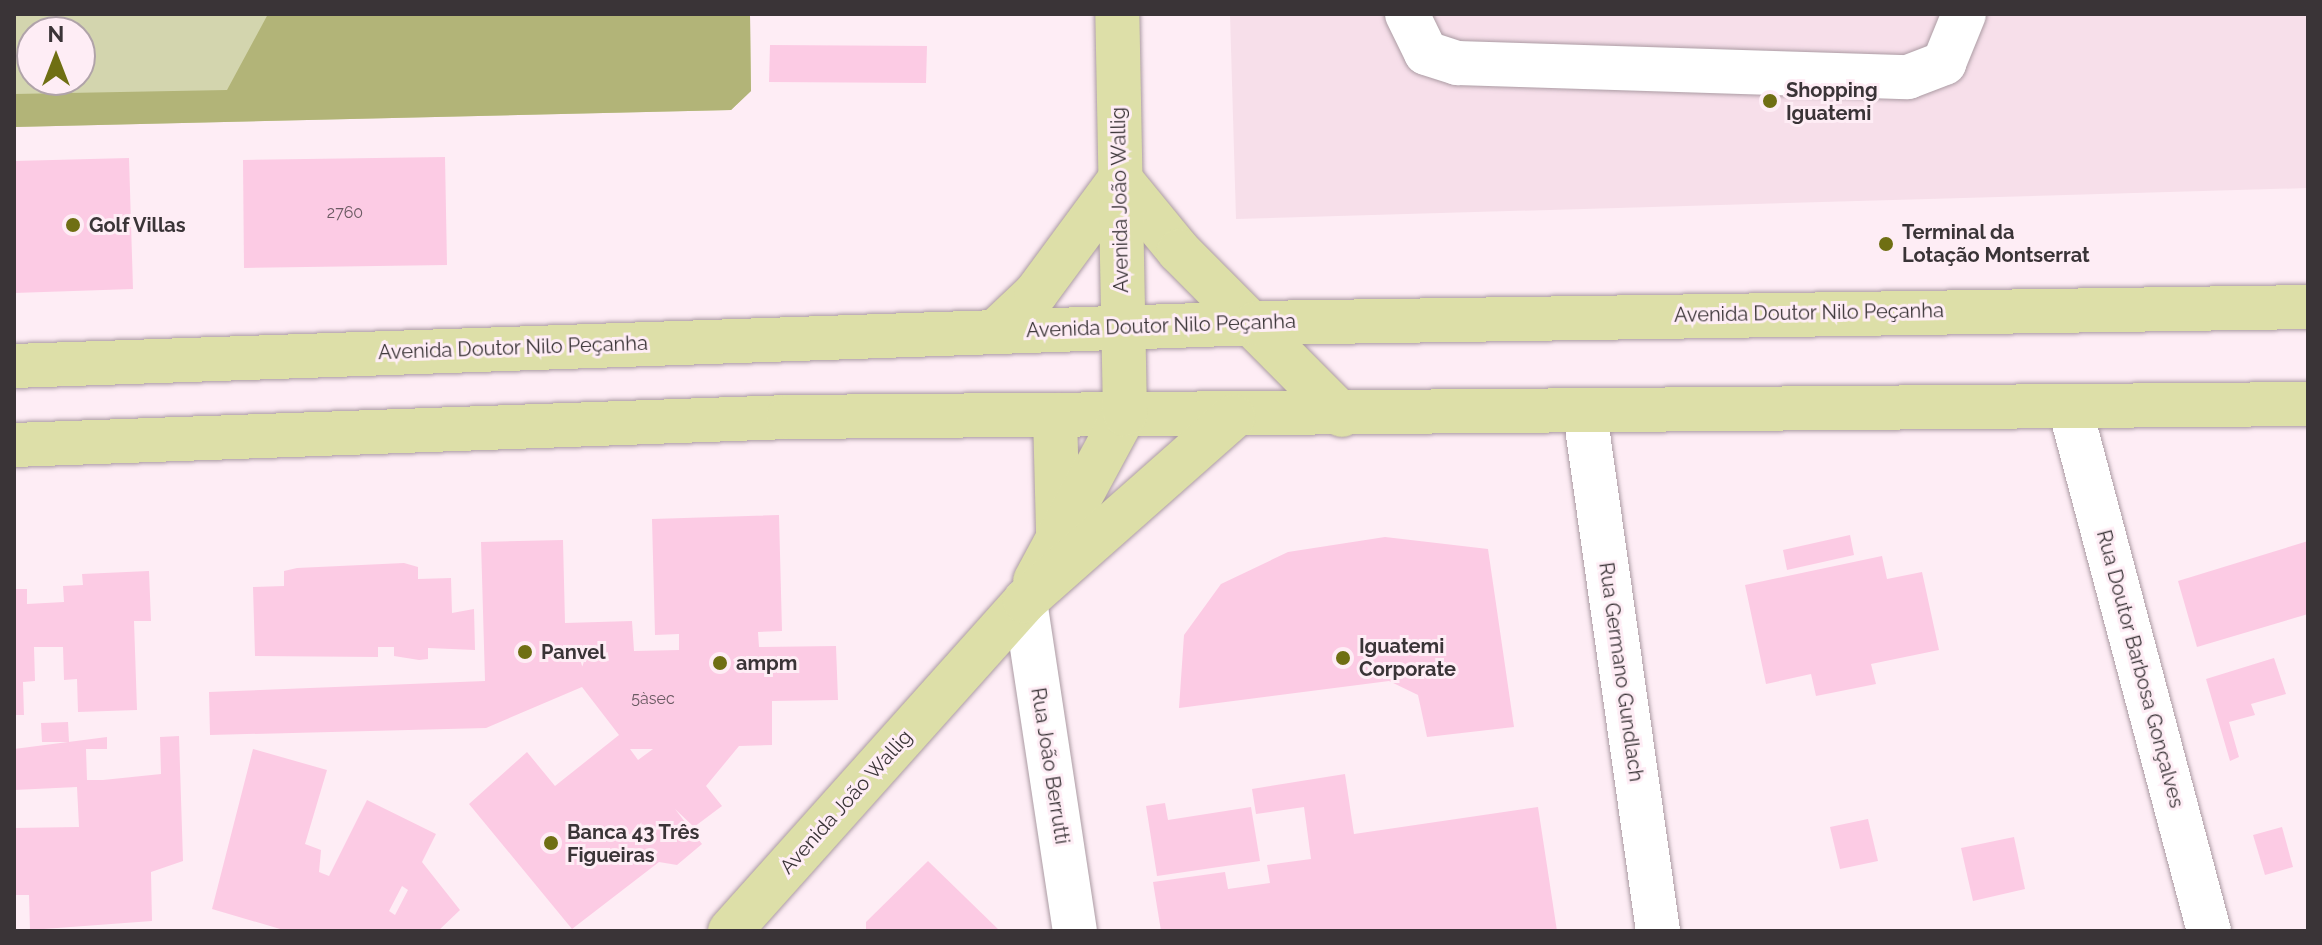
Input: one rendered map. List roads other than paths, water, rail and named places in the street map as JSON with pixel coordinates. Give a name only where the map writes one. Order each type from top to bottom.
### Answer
[{"type":"main road","name":"Avenida João Wallig","points":[[1025,601],[1058,534],[1125,414],[1117,14]]},
{"type":"main road","points":[[996,331],[1036,293],[1120,179],[1179,251],[1256,323],[1342,415]]},
{"type":"main road","name":"Avenida Doutor Nilo Peçanha","points":[[14,366],[1256,323],[2308,307]]},
{"type":"main road","points":[[14,445],[638,420],[1125,414],[1233,417],[2308,404]]},
{"type":"main road","points":[[1055,415],[1058,534]]},
{"type":"main road","name":"Avenida João Wallig","points":[[730,931],[1025,601],[1233,417]]},
{"type":"street","points":[[1407,14],[1426,53],[1457,63],[1908,77],[1944,63],[1964,14]]},
{"type":"street","name":"Rua Doutor Barbosa Gonçalves","points":[[2070,408],[2209,931]]},
{"type":"street","name":"Rua Germano Gundlach","points":[[1585,413],[1658,931]]},
{"type":"street","name":"Rua João Berrutti","points":[[1025,601],[1075,931]]},
{"type":"place","name":"Shopping Iguatemi","points":[[1770,101]]},
{"type":"place","name":"Golf Villas","points":[[73,225]]},
{"type":"place","name":"Terminal da Lotação Montserrat","points":[[1886,244]]},
{"type":"place","name":"Panvel","points":[[525,652]]},
{"type":"place","name":"Iguatemi Corporate","points":[[1343,658]]},
{"type":"place","name":"ampm","points":[[720,663]]},
{"type":"place","name":"Banca 43 Três Figueiras","points":[[551,843]]}]
